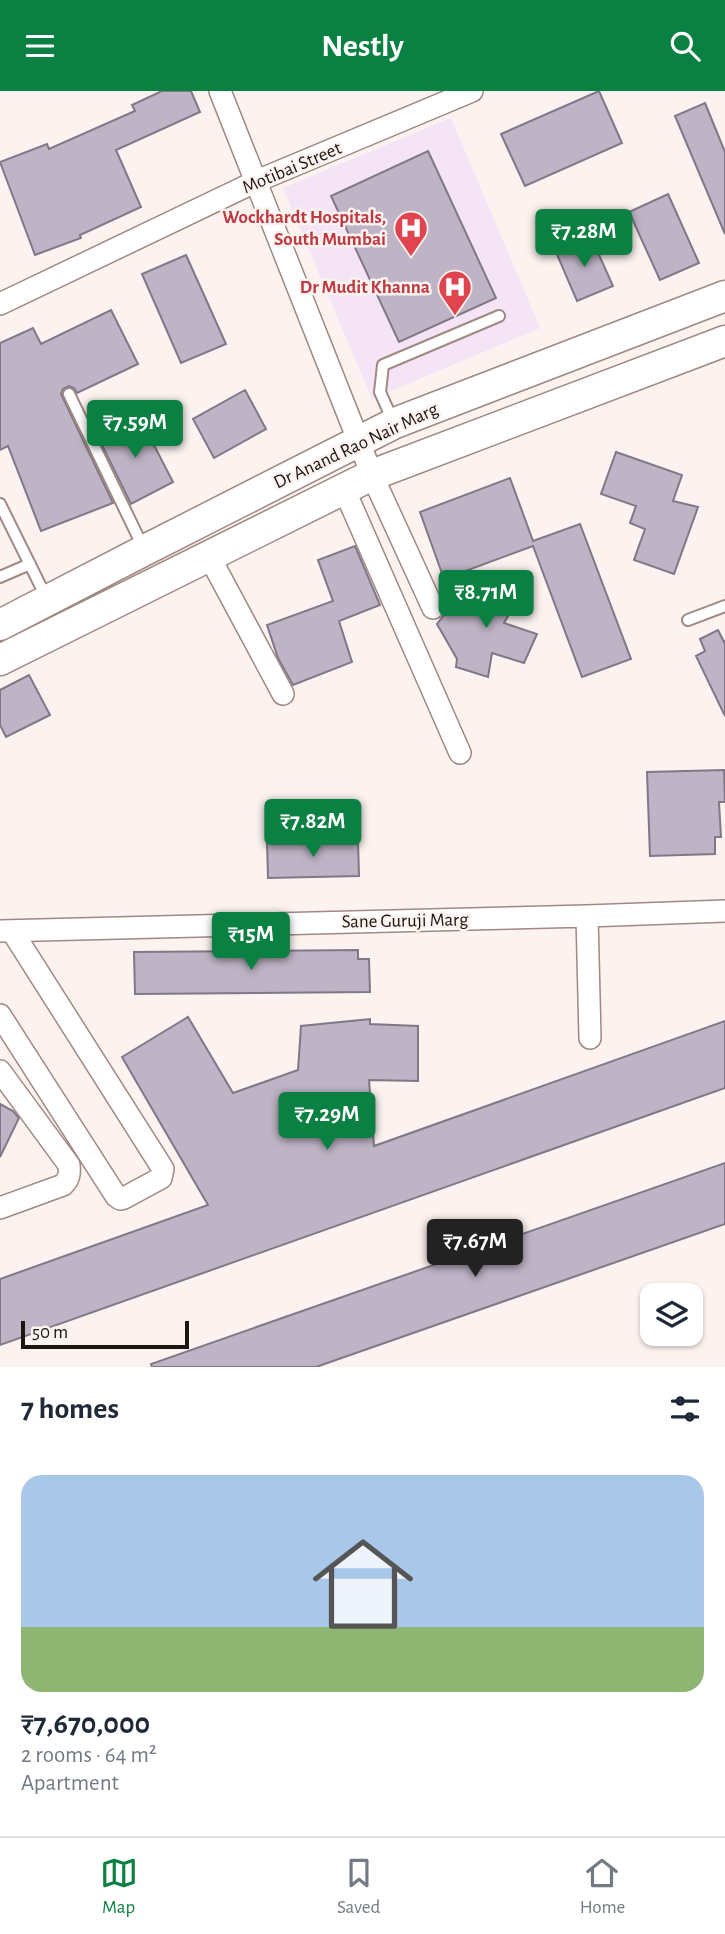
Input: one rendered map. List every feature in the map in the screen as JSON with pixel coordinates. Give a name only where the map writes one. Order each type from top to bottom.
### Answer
[{"type":"main road","name":"Dr Anand Rao Nair Marg","points":[[0,625],[395,423],[725,296]]},
{"type":"main road","name":"Dr Anand Rao Nair Marg","points":[[0,660],[372,475],[725,341]]},
{"type":"street","points":[[220,91],[372,475],[433,608]]},
{"type":"street","name":"Motibai Street","points":[[0,305],[257,181],[472,91]]},
{"type":"street","points":[[344,489],[460,753]]},
{"type":"street","points":[[209,556],[284,694]]},
{"type":"street","name":"Sane Guruji Marg","points":[[6,931],[725,911]]},
{"type":"street","points":[[587,916],[590,1038]]},
{"type":"street","points":[[0,1015],[116,1196],[124,1198],[161,1178],[163,1169],[6,931]]},
{"type":"street","points":[[0,1071],[69,1165],[70,1173],[68,1181],[63,1185],[0,1208]]},
{"type":"lane","points":[[395,423],[380,392],[383,365],[499,316]]},
{"type":"lane","points":[[69,394],[145,550]]},
{"type":"lane","points":[[0,504],[47,601]]},
{"type":"lane","points":[[0,577],[30,564]]},
{"type":"lane","points":[[688,620],[725,606]]},
{"type":"shaded area","name":"Wockhardt Hospitals, South Mumbai","points":[[451,118],[540,328],[372,399],[283,188]]},
{"type":"building","points":[[162,91],[191,91],[200,112],[116,150],[141,207],[80,235],[81,238],[35,255],[0,162],[47,144],[49,149],[135,111],[132,105]]},
{"type":"building","points":[[599,91],[622,143],[525,186],[501,134]]},
{"type":"building","points":[[705,103],[725,152],[725,234],[675,116]]},
{"type":"building","points":[[428,151],[496,298],[399,342],[331,196]]},
{"type":"building","points":[[668,194],[699,263],[660,280],[629,212]]},
{"type":"building","points":[[591,237],[613,286],[577,301],[556,252]]},
{"type":"building","points":[[186,255],[226,344],[181,363],[142,274]]},
{"type":"building","points":[[111,310],[138,364],[77,393],[69,386],[63,389],[61,394],[113,503],[41,531],[8,446],[0,450],[0,343],[33,328],[41,344]]},
{"type":"building","points":[[245,390],[266,429],[214,458],[193,419]]},
{"type":"building","points":[[139,416],[173,482],[131,504],[98,437]]},
{"type":"building","points":[[616,452],[682,475],[673,501],[698,507],[674,574],[634,560],[645,529],[630,523],[636,506],[601,494]]},
{"type":"building","points":[[510,478],[533,541],[580,524],[631,659],[582,677],[533,546],[444,579],[420,512]]},
{"type":"building","points":[[355,546],[380,605],[339,621],[352,662],[293,685],[278,658],[267,625],[333,601],[318,560]]},
{"type":"building","points":[[499,578],[523,591],[504,623],[537,634],[524,663],[492,653],[488,677],[456,667],[457,659],[437,624],[451,599],[466,608],[479,605]]},
{"type":"building","points":[[718,630],[725,641],[725,716],[696,656],[705,651],[700,639]]},
{"type":"building","points":[[29,675],[50,715],[6,737],[0,725],[0,690]]},
{"type":"building","points":[[724,770],[725,802],[719,802],[721,837],[715,837],[715,854],[650,856],[647,772]]},
{"type":"building","points":[[358,841],[359,876],[268,878],[267,842]]},
{"type":"building","points":[[358,950],[358,959],[369,959],[370,992],[135,994],[134,952]]},
{"type":"building","points":[[188,1017],[233,1093],[298,1070],[301,1026],[370,1019],[370,1024],[418,1026],[418,1081],[369,1080],[374,1146],[725,1021],[725,1088],[0,1345],[0,1279],[208,1205],[122,1057]]},
{"type":"building","points":[[0,1104],[19,1118],[0,1157]]},
{"type":"building","points":[[725,1163],[725,1224],[316,1367],[152,1367],[151,1364]]},
{"type":"place","name":"Wockhardt Hospitals, South Mumbai","points":[[411,258]]},
{"type":"place","name":"Dr Mudit Khanna","points":[[455,317]]}]
